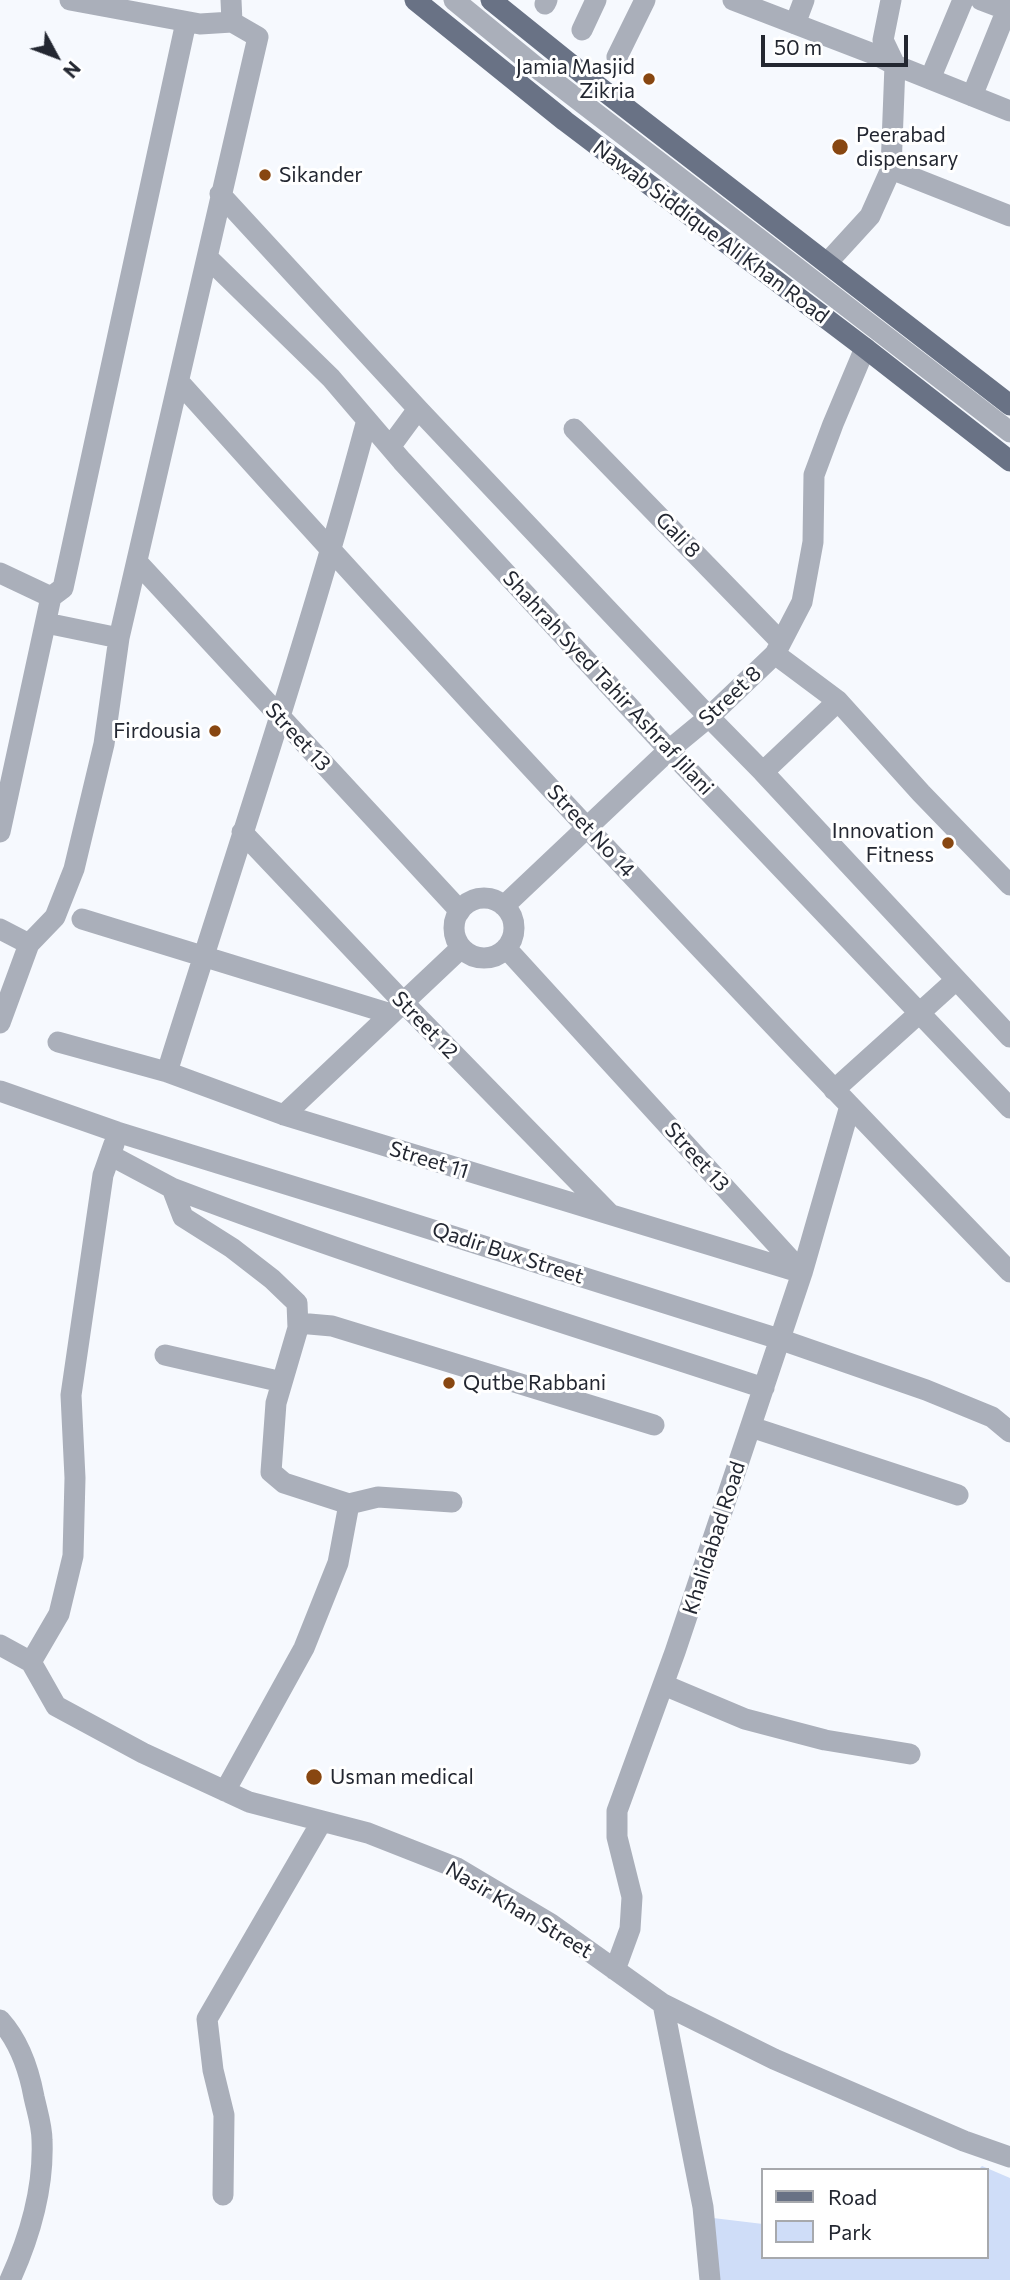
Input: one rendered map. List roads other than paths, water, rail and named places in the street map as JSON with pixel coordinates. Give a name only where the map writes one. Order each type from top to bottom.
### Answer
[{"type":"main road","name":"Nawab Siddique Ali Khan Road","points":[[415,0],[565,121],[1010,461]]},
{"type":"main road","points":[[491,0],[1010,405]]},
{"type":"street","points":[[0,1023],[29,944],[55,917],[74,869],[104,744],[120,638],[258,37],[232,22],[200,24],[115,4],[70,0]]},
{"type":"street","points":[[231,0],[232,22]]},
{"type":"street","points":[[454,0],[542,72],[1010,432]]},
{"type":"street","points":[[582,30],[596,0]]},
{"type":"street","points":[[617,57],[645,0]]},
{"type":"street","points":[[795,24],[804,0]]},
{"type":"street","points":[[827,263],[870,216],[891,169],[895,65],[883,40],[891,0]]},
{"type":"street","points":[[930,79],[963,0]]},
{"type":"street","points":[[972,96],[1009,8],[981,0]]},
{"type":"street","points":[[745,2],[1010,111]]},
{"type":"street","points":[[0,832],[9,740],[46,623],[51,597],[63,588],[186,22]]},
{"type":"street","points":[[891,169],[1010,216]]},
{"type":"street","points":[[220,194],[418,409],[1010,1037]]},
{"type":"street","name":"Shahrah Syed Tahir Ashraf Jilani","points":[[207,257],[331,378],[390,447],[669,750],[1010,1108]]},
{"type":"street","points":[[778,648],[802,602],[813,542],[814,475],[865,348]]},
{"type":"street","name":"Street No 14","points":[[179,382],[332,552],[588,828],[849,1106],[1010,1272]]},
{"type":"street","points":[[390,447],[418,409]]},
{"type":"street","points":[[167,1072],[242,832],[281,719],[332,552],[367,420]]},
{"type":"street","name":"Gali 8","points":[[574,429],[778,648]]},
{"type":"street","name":"Street 13","points":[[137,562],[460,911]]},
{"type":"street","points":[[0,573],[51,597]]},
{"type":"street","points":[[46,623],[120,638]]},
{"type":"street","name":"Street 8","points":[[504,906],[669,750],[709,717],[778,648],[838,702],[1010,885]]},
{"type":"street","points":[[763,772],[838,702]]},
{"type":"street","name":"Street 12","points":[[242,832],[397,1008],[611,1215]]},
{"type":"street","points":[[482,898],[493,900],[504,906],[510,915],[514,925],[512,939],[506,948],[490,958],[470,955],[461,948],[454,933],[454,923],[460,911],[472,901],[482,898]]},
{"type":"street","points":[[82,919],[204,956],[397,1008]]},
{"type":"street","points":[[0,929],[29,944]]},
{"type":"street","points":[[284,1115],[461,948]]},
{"type":"street","name":"Street 13","points":[[506,948],[802,1273]]},
{"type":"street","points":[[834,1090],[956,980]]},
{"type":"street","name":"Street 11","points":[[58,1042],[167,1072],[284,1115],[802,1273]]},
{"type":"street","name":"Qadir Bux Street","points":[[0,1091],[117,1132],[779,1339],[926,1390],[992,1417],[1010,1432]]},
{"type":"street","name":"Khalidabad Road","points":[[615,1970],[630,1929],[632,1897],[617,1837],[617,1811],[664,1685],[802,1273],[849,1106]]},
{"type":"street","points":[[0,1645],[31,1662],[59,1614],[73,1556],[75,1478],[71,1395],[103,1175],[117,1132]]},
{"type":"street","points":[[110,1155],[172,1188],[240,1214],[764,1388]]},
{"type":"street","points":[[172,1188],[183,1217],[232,1248],[272,1279],[297,1303],[298,1323],[276,1403],[271,1472],[284,1483],[349,1504],[379,1497],[452,1502]]},
{"type":"street","points":[[298,1323],[332,1326],[654,1425]]},
{"type":"street","points":[[164,1355],[282,1382]]},
{"type":"street","points":[[751,1427],[958,1495]]},
{"type":"street","points":[[225,1791],[304,1648],[338,1563],[349,1504]]},
{"type":"street","name":"Nasir Khan Street","points":[[31,1662],[56,1706],[143,1753],[249,1802],[368,1833],[457,1868],[551,1924],[663,2004],[774,2059],[964,2141],[1010,2157]]},
{"type":"street","points":[[664,1685],[746,1719],[825,1740],[910,1754]]},
{"type":"street","points":[[223,2194],[224,2115],[213,2070],[207,2019],[322,1821]]},
{"type":"street","points":[[663,2004],[703,2207],[710,2280]]},
{"type":"street","points":[[0,2020],[23,2056],[32,2085],[42,2138],[40,2180],[31,2225],[10,2280]]},
{"type":"place","name":"Jamia Masjid Zikria","points":[[649,79]]},
{"type":"place","name":"Peerabad dispensary","points":[[840,147]]},
{"type":"place","name":"Sikander","points":[[265,175]]},
{"type":"place","name":"Firdousia","points":[[215,731]]},
{"type":"place","name":"Innovation Fitness","points":[[948,843]]},
{"type":"place","name":"Qutbe Rabbani","points":[[449,1383]]},
{"type":"place","name":"Usman medical","points":[[314,1777]]}]
